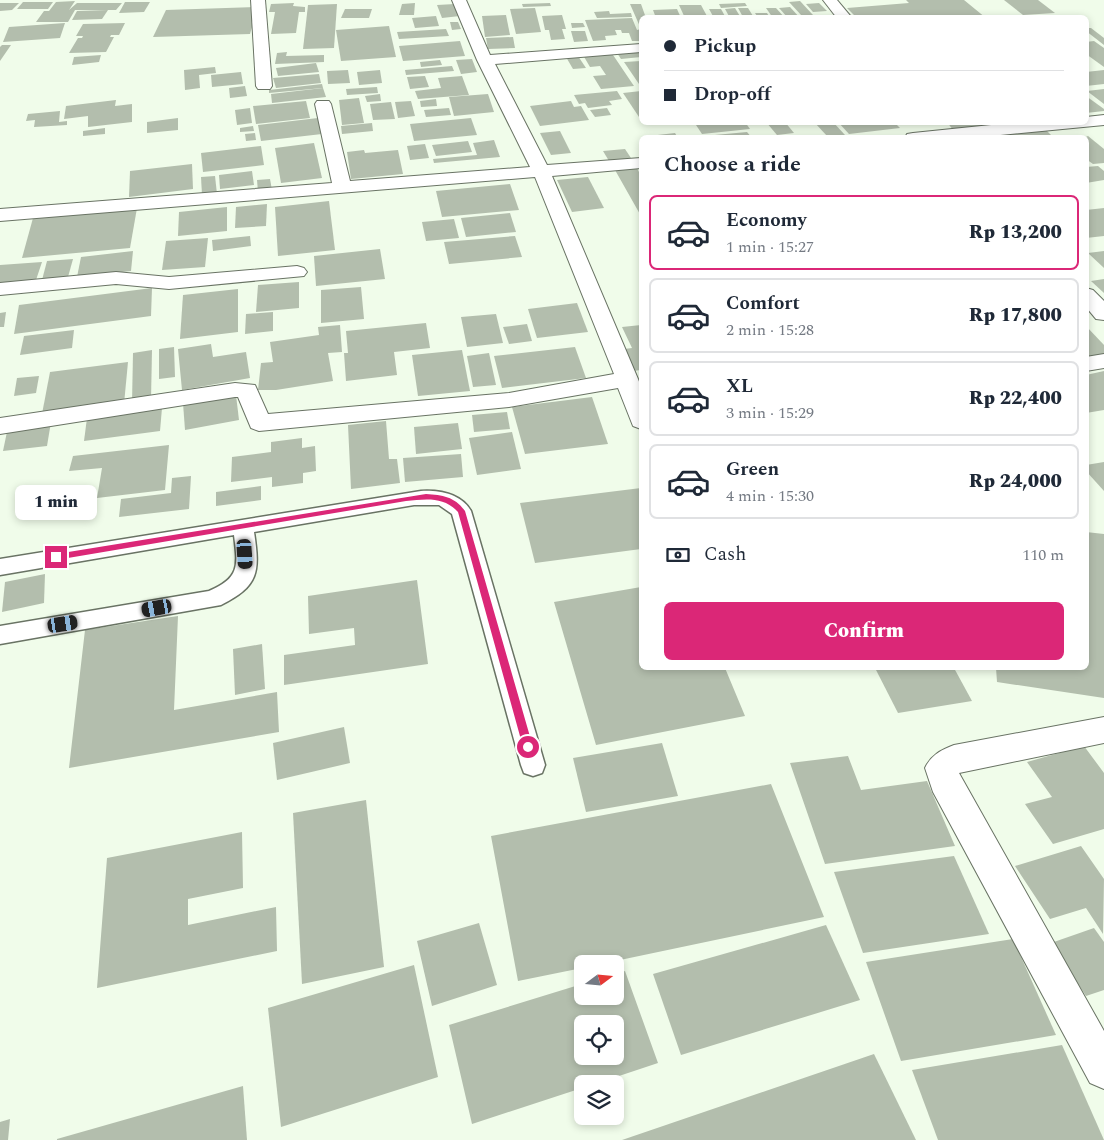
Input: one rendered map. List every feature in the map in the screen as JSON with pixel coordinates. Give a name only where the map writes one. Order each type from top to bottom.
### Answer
[{"type":"street","points":[[258,0],[264,86]]},
{"type":"street","points":[[459,0],[485,60],[542,172],[627,379],[639,415]]},
{"type":"street","points":[[830,0],[842,15]]},
{"type":"street","points":[[485,60],[639,48]]},
{"type":"street","points":[[323,104],[342,188]]},
{"type":"street","points":[[1089,122],[1104,120]]},
{"type":"street","points":[[928,135],[942,132],[1036,125]]},
{"type":"street","points":[[0,216],[639,163]]},
{"type":"street","points":[[0,289],[116,278],[169,283],[297,272]]},
{"type":"street","points":[[1089,297],[1104,314]]},
{"type":"street","points":[[1089,364],[1104,361]]},
{"type":"street","points":[[0,426],[235,390],[246,390],[250,394],[259,422],[509,400],[627,379]]},
{"type":"street","points":[[1104,730],[954,760],[941,768],[945,782],[1104,1069]]},
{"type":"lane","points":[[0,567],[406,499],[443,498],[454,503],[461,511],[533,765]]},
{"type":"lane","points":[[0,635],[213,599],[238,586],[244,577],[246,567],[243,526]]},
{"type":"building","points":[[906,0],[964,0],[982,15],[854,15],[847,8],[909,3]]},
{"type":"building","points":[[1004,0],[1038,0],[1055,13],[1023,15]]},
{"type":"building","points":[[75,1],[69,10],[77,3],[122,3],[116,10],[75,10],[68,22],[36,22],[44,11],[49,11],[56,2]]},
{"type":"building","points":[[800,1],[813,15],[801,15],[789,2]]},
{"type":"building","points":[[23,2],[53,2],[48,9],[17,9]]},
{"type":"building","points":[[125,2],[150,2],[144,12],[119,13]]},
{"type":"building","points":[[0,3],[19,3],[12,10],[0,11]]},
{"type":"building","points":[[294,3],[293,6],[305,7],[305,12],[299,12],[296,33],[271,34],[275,12],[269,12],[271,4]]},
{"type":"building","points":[[415,3],[414,15],[399,15],[402,4]]},
{"type":"building","points":[[550,3],[551,6],[523,7],[522,4]]},
{"type":"building","points":[[745,3],[747,6],[721,8],[719,4]]},
{"type":"building","points":[[819,3],[827,11],[813,12],[806,4]]},
{"type":"building","points":[[337,4],[334,48],[303,49],[308,5]]},
{"type":"building","points":[[455,4],[460,16],[442,18],[437,5]]},
{"type":"building","points":[[630,4],[641,4],[645,15],[639,15],[639,24]]},
{"type":"building","points":[[679,5],[701,5],[706,15],[684,15]]},
{"type":"building","points":[[258,7],[250,34],[153,37],[166,10]]},
{"type":"building","points":[[790,7],[797,15],[785,15],[779,8]]},
{"type":"building","points":[[535,8],[541,32],[516,34],[510,9]]},
{"type":"building","points":[[735,8],[739,15],[728,15],[725,9]]},
{"type":"building","points":[[738,8],[748,8],[752,15],[742,15]]},
{"type":"building","points":[[766,8],[776,8],[782,15],[771,15]]},
{"type":"building","points":[[345,9],[372,9],[369,18],[341,18]]},
{"type":"building","points":[[677,9],[680,15],[655,15],[653,10]]},
{"type":"building","points":[[709,9],[721,9],[724,15],[712,15]]},
{"type":"building","points":[[108,10],[102,19],[72,20],[77,11]]},
{"type":"building","points":[[609,11],[610,14],[631,13],[632,17],[597,18],[594,12]]},
{"type":"building","points":[[755,13],[767,13],[768,15],[756,15]]},
{"type":"building","points":[[506,15],[510,35],[485,37],[482,16]]},
{"type":"building","points":[[562,15],[566,29],[562,29],[565,39],[551,40],[549,30],[545,30],[542,16]]},
{"type":"building","points":[[436,16],[439,26],[415,28],[412,18]]},
{"type":"building","points":[[632,18],[637,30],[639,30],[639,41],[632,41],[629,33],[615,30],[617,35],[605,36],[606,40],[593,41],[585,20]]},
{"type":"building","points":[[450,22],[458,22],[461,29],[452,30]]},
{"type":"building","points":[[65,23],[60,38],[3,42],[9,27]]},
{"type":"building","points":[[125,23],[119,35],[111,35],[110,37],[114,37],[106,52],[69,53],[78,38],[83,36],[76,36],[83,24]]},
{"type":"building","points":[[571,23],[583,23],[585,27],[572,28]]},
{"type":"building","points":[[389,26],[396,57],[341,61],[336,30]]},
{"type":"building","points":[[1089,28],[1104,38],[1104,45],[1089,33]]},
{"type":"building","points":[[446,29],[449,36],[399,39],[397,32]]},
{"type":"building","points":[[571,31],[585,31],[588,41],[574,42]]},
{"type":"building","points":[[513,37],[515,48],[488,49],[486,38]]},
{"type":"building","points":[[460,41],[465,56],[403,61],[399,46]]},
{"type":"building","points":[[1094,41],[1104,48],[1104,67],[1089,56],[1089,42]]},
{"type":"building","points":[[2,45],[11,45],[0,61],[0,47]]},
{"type":"building","points":[[639,50],[639,57],[621,59],[617,53]]},
{"type":"building","points":[[287,52],[286,56],[324,55],[324,62],[275,64],[277,53]]},
{"type":"building","points":[[611,52],[634,86],[601,89],[593,76],[606,75],[600,66],[590,67],[583,55]]},
{"type":"building","points":[[101,55],[99,62],[72,65],[74,57]]},
{"type":"building","points":[[578,56],[586,68],[573,69],[566,57]]},
{"type":"building","points":[[472,59],[477,72],[461,74],[456,60]]},
{"type":"building","points":[[440,60],[442,65],[421,67],[420,62]]},
{"type":"building","points":[[639,61],[639,84],[624,62]]},
{"type":"building","points":[[316,63],[319,72],[278,76],[276,68]]},
{"type":"building","points":[[452,66],[454,71],[406,75],[405,70]]},
{"type":"building","points":[[215,67],[216,73],[199,75],[200,88],[185,90],[184,70]]},
{"type":"building","points":[[348,70],[350,83],[328,84],[327,71]]},
{"type":"building","points":[[380,70],[382,83],[359,85],[357,72]]},
{"type":"building","points":[[1104,70],[1104,84],[1089,86],[1089,72]]},
{"type":"building","points":[[241,72],[243,84],[212,87],[211,75]]},
{"type":"building","points":[[319,74],[321,83],[276,88],[273,78]]},
{"type":"building","points":[[425,76],[429,87],[410,89],[407,77]]},
{"type":"building","points":[[462,76],[469,95],[418,99],[415,91],[441,88],[438,78]]},
{"type":"building","points":[[322,84],[323,88],[269,93],[269,90]]},
{"type":"building","points":[[245,86],[247,96],[230,98],[229,88]]},
{"type":"building","points":[[377,87],[378,93],[347,95],[346,89]]},
{"type":"building","points":[[323,88],[326,97],[272,103],[271,94]]},
{"type":"building","points":[[1104,89],[1104,104],[1089,93],[1089,91]]},
{"type":"building","points":[[617,91],[622,99],[609,101],[612,105],[588,108],[585,103],[579,104],[574,95]]},
{"type":"building","points":[[639,91],[639,117],[623,93]]},
{"type":"building","points":[[380,94],[381,101],[367,102],[365,96]]},
{"type":"building","points":[[488,94],[494,112],[454,116],[449,97]]},
{"type":"building","points":[[359,98],[364,123],[342,125],[339,100]]},
{"type":"building","points":[[1089,98],[1104,109],[1104,111],[1089,113]]},
{"type":"building","points":[[436,99],[437,106],[421,107],[420,101]]},
{"type":"building","points":[[116,100],[115,106],[132,104],[132,122],[88,127],[88,116],[64,119],[66,106]]},
{"type":"building","points":[[306,101],[310,118],[256,124],[253,106]]},
{"type":"building","points":[[411,101],[415,116],[398,118],[395,102]]},
{"type":"building","points":[[571,101],[574,107],[581,106],[589,120],[540,126],[530,106]]},
{"type":"building","points":[[391,102],[395,119],[373,120],[370,104]]},
{"type":"building","points":[[250,108],[252,123],[237,125],[235,110]]},
{"type":"building","points":[[449,108],[451,115],[426,117],[424,110]]},
{"type":"building","points":[[607,108],[611,115],[595,117],[590,110]]},
{"type":"building","points":[[60,111],[59,122],[67,121],[67,125],[34,127],[35,120],[26,121],[28,114]]},
{"type":"building","points":[[178,118],[178,130],[147,133],[147,122]]},
{"type":"building","points":[[318,118],[322,134],[261,141],[258,125]]},
{"type":"building","points":[[471,118],[477,135],[414,141],[410,124]]},
{"type":"building","points":[[372,123],[373,131],[342,134],[341,126]]},
{"type":"building","points":[[696,125],[747,125],[750,129],[702,134]]},
{"type":"building","points":[[769,125],[787,125],[794,133],[777,135]]},
{"type":"building","points":[[817,125],[836,125],[845,135],[826,135]]},
{"type":"building","points":[[841,125],[897,125],[900,128],[849,134]]},
{"type":"building","points":[[949,125],[980,125],[983,128],[953,130]]},
{"type":"building","points":[[253,126],[254,131],[240,132],[240,128]]},
{"type":"building","points":[[105,128],[105,134],[83,136],[83,131]]},
{"type":"building","points":[[560,131],[571,153],[551,155],[540,133]]},
{"type":"building","points":[[1047,131],[1051,135],[996,135]]},
{"type":"building","points":[[747,132],[750,135],[715,135]]},
{"type":"building","points":[[255,133],[256,140],[246,141],[245,134]]},
{"type":"building","points":[[675,133],[676,135],[658,135]]},
{"type":"building","points":[[1089,137],[1104,149],[1104,163],[1093,164],[1089,161]]},
{"type":"building","points":[[494,140],[500,157],[434,163],[433,159],[477,155],[473,143]]},
{"type":"building","points":[[468,141],[472,152],[436,156],[432,145]]},
{"type":"building","points":[[314,143],[322,178],[281,183],[275,148]]},
{"type":"building","points":[[425,144],[429,158],[410,160],[407,146]]},
{"type":"building","points":[[261,146],[264,165],[203,172],[201,153]]},
{"type":"building","points":[[625,149],[631,158],[609,161],[603,151]]},
{"type":"building","points":[[364,150],[365,153],[398,150],[403,174],[351,179],[347,152]]},
{"type":"building","points":[[192,164],[193,189],[129,197],[130,171]]},
{"type":"building","points":[[1098,166],[1104,171],[1104,180],[1089,182],[1089,167]]},
{"type":"building","points":[[637,168],[639,172],[639,212],[615,170]]},
{"type":"building","points":[[252,171],[254,185],[220,189],[219,175]]},
{"type":"building","points":[[215,176],[217,194],[202,195],[201,177]]},
{"type":"building","points":[[588,177],[604,208],[572,212],[557,180]]},
{"type":"building","points":[[270,179],[272,190],[258,192],[257,180]]},
{"type":"building","points":[[510,184],[519,210],[442,217],[436,191]]},
{"type":"building","points":[[329,201],[335,250],[278,256],[275,207]]},
{"type":"building","points":[[267,204],[266,226],[235,228],[236,207]]},
{"type":"building","points":[[227,207],[227,231],[178,236],[179,212]]},
{"type":"building","points":[[137,208],[130,248],[22,258],[33,218]]},
{"type":"building","points":[[1104,208],[1104,236],[1089,238],[1089,210]]},
{"type":"building","points":[[510,213],[516,232],[466,237],[461,218]]},
{"type":"building","points":[[454,219],[459,238],[426,241],[422,222]]},
{"type":"building","points":[[250,236],[251,246],[213,251],[212,240]]},
{"type":"building","points":[[515,236],[522,257],[449,264],[444,242]]},
{"type":"building","points":[[208,238],[205,267],[162,270],[166,241]]},
{"type":"building","points":[[380,249],[385,279],[316,286],[314,256]]},
{"type":"building","points":[[133,251],[131,271],[77,277],[81,257]]},
{"type":"building","points":[[1104,251],[1104,268],[1089,254]]},
{"type":"building","points":[[73,259],[68,277],[42,280],[47,261]]},
{"type":"building","points":[[42,262],[35,283],[0,286],[0,265]]},
{"type":"building","points":[[1104,279],[1104,293],[1091,281]]},
{"type":"building","points":[[299,282],[299,308],[256,312],[258,285]]},
{"type":"building","points":[[361,287],[364,319],[321,323],[321,290]]},
{"type":"building","points":[[152,288],[151,316],[14,334],[19,305]]},
{"type":"building","points":[[238,289],[238,332],[180,339],[183,295]]},
{"type":"building","points":[[577,303],[588,332],[537,338],[528,309]]},
{"type":"building","points":[[6,312],[4,327],[0,327],[0,313]]},
{"type":"building","points":[[273,312],[273,331],[245,334],[246,314]]},
{"type":"building","points":[[496,314],[503,343],[467,347],[461,317]]},
{"type":"building","points":[[426,323],[430,348],[394,352],[397,375],[346,381],[344,353],[348,353],[346,331]]},
{"type":"building","points":[[527,324],[532,341],[509,344],[503,327]]},
{"type":"building","points":[[340,325],[342,352],[328,353],[333,381],[276,390],[258,390],[261,363],[273,362],[270,342],[319,335],[318,327]]},
{"type":"building","points":[[639,325],[639,370],[633,371],[624,349],[632,348],[622,327]]},
{"type":"building","points":[[1089,329],[1104,345],[1104,354],[1089,356]]},
{"type":"building","points":[[74,330],[72,348],[20,355],[24,336]]},
{"type":"building","points":[[211,344],[213,357],[246,352],[250,378],[182,390],[178,349]]},
{"type":"building","points":[[174,347],[175,377],[159,379],[159,349]]},
{"type":"building","points":[[575,347],[586,378],[502,388],[494,356]]},
{"type":"building","points":[[152,350],[151,400],[132,403],[133,353]]},
{"type":"building","points":[[462,350],[470,391],[418,396],[412,355]]},
{"type":"building","points":[[489,353],[496,385],[473,387],[467,356]]},
{"type":"building","points":[[128,362],[124,404],[42,414],[50,372]]},
{"type":"building","points":[[1104,371],[1104,410],[1089,412],[1089,374]]},
{"type":"building","points":[[39,376],[36,393],[14,396],[17,378]]},
{"type":"building","points":[[236,395],[239,420],[185,430],[183,403]]},
{"type":"building","points":[[592,397],[608,444],[525,454],[512,407]]},
{"type":"building","points":[[162,408],[160,431],[84,441],[87,418]]},
{"type":"building","points":[[507,412],[510,429],[474,432],[472,415]]},
{"type":"building","points":[[386,421],[389,459],[397,459],[400,483],[351,489],[348,425]]},
{"type":"building","points":[[51,422],[47,446],[3,451],[8,427]]},
{"type":"building","points":[[458,423],[462,449],[416,454],[414,427]]},
{"type":"building","points":[[512,432],[521,469],[477,475],[469,438]]},
{"type":"building","points":[[302,438],[302,448],[315,446],[316,471],[303,473],[303,483],[272,487],[272,477],[231,482],[232,457],[271,452],[271,442]]},
{"type":"building","points":[[169,445],[165,490],[97,498],[102,468],[69,471],[73,456]]},
{"type":"building","points":[[461,454],[463,477],[405,482],[403,458]]},
{"type":"building","points":[[1104,462],[1104,491],[1089,474],[1089,464]]},
{"type":"building","points":[[191,476],[189,509],[119,517],[121,499],[171,493],[172,478]]},
{"type":"building","points":[[261,486],[261,500],[216,506],[216,492]]},
{"type":"building","points":[[639,488],[639,549],[535,563],[520,503]]},
{"type":"building","points":[[1089,532],[1104,534],[1104,698],[997,682],[996,670],[1089,670]]},
{"type":"building","points":[[45,574],[44,603],[2,612],[5,582]]},
{"type":"building","points":[[417,580],[428,664],[284,685],[284,655],[355,645],[354,628],[309,634],[308,596]]},
{"type":"building","points":[[639,587],[639,670],[726,670],[745,716],[596,745],[554,602]]},
{"type":"building","points":[[178,616],[174,710],[277,692],[279,732],[69,768],[85,630]]},
{"type":"building","points":[[262,644],[265,689],[235,695],[233,649]]},
{"type":"building","points":[[876,670],[955,670],[972,701],[898,713]]},
{"type":"building","points":[[344,727],[350,763],[277,780],[273,743]]},
{"type":"building","points":[[662,743],[678,796],[586,812],[573,758]]},
{"type":"building","points":[[1084,746],[1104,773],[1104,829],[1053,844],[1025,804],[1052,797],[1027,762]]},
{"type":"building","points":[[848,756],[861,790],[927,781],[955,846],[825,864],[790,763]]},
{"type":"building","points":[[771,784],[824,917],[624,959],[624,955],[574,955],[574,970],[518,981],[491,836]]},
{"type":"building","points":[[366,800],[384,967],[302,984],[293,813]]},
{"type":"building","points":[[242,832],[243,888],[188,899],[188,925],[276,907],[277,951],[97,988],[107,858]]},
{"type":"building","points":[[1081,846],[1104,879],[1103,934],[1086,908],[1050,919],[1015,866]]},
{"type":"building","points":[[954,856],[989,934],[863,953],[834,872]]},
{"type":"building","points":[[479,923],[497,985],[432,1006],[417,941]]},
{"type":"building","points":[[826,925],[860,1000],[681,1055],[653,974]]},
{"type":"building","points":[[1094,928],[1104,942],[1104,990],[1086,996],[1051,943]]},
{"type":"building","points":[[1013,939],[1056,1035],[901,1061],[866,962]]},
{"type":"building","points":[[414,965],[438,1077],[281,1127],[268,1008]]},
{"type":"building","points":[[625,971],[658,1063],[622,1075],[574,1075],[574,1091],[472,1124],[449,1025],[574,986],[574,1005],[624,1005]]},
{"type":"building","points":[[1062,1045],[1104,1140],[938,1140],[912,1070]]},
{"type":"building","points":[[874,1054],[916,1140],[622,1140]]},
{"type":"building","points":[[243,1086],[247,1140],[57,1140],[57,1139]]},
{"type":"building","points":[[10,1119],[8,1140],[0,1140],[0,1122]]},
{"type":"route","points":[[56,557],[406,499],[443,498],[454,503],[461,511],[528,747]]}]
